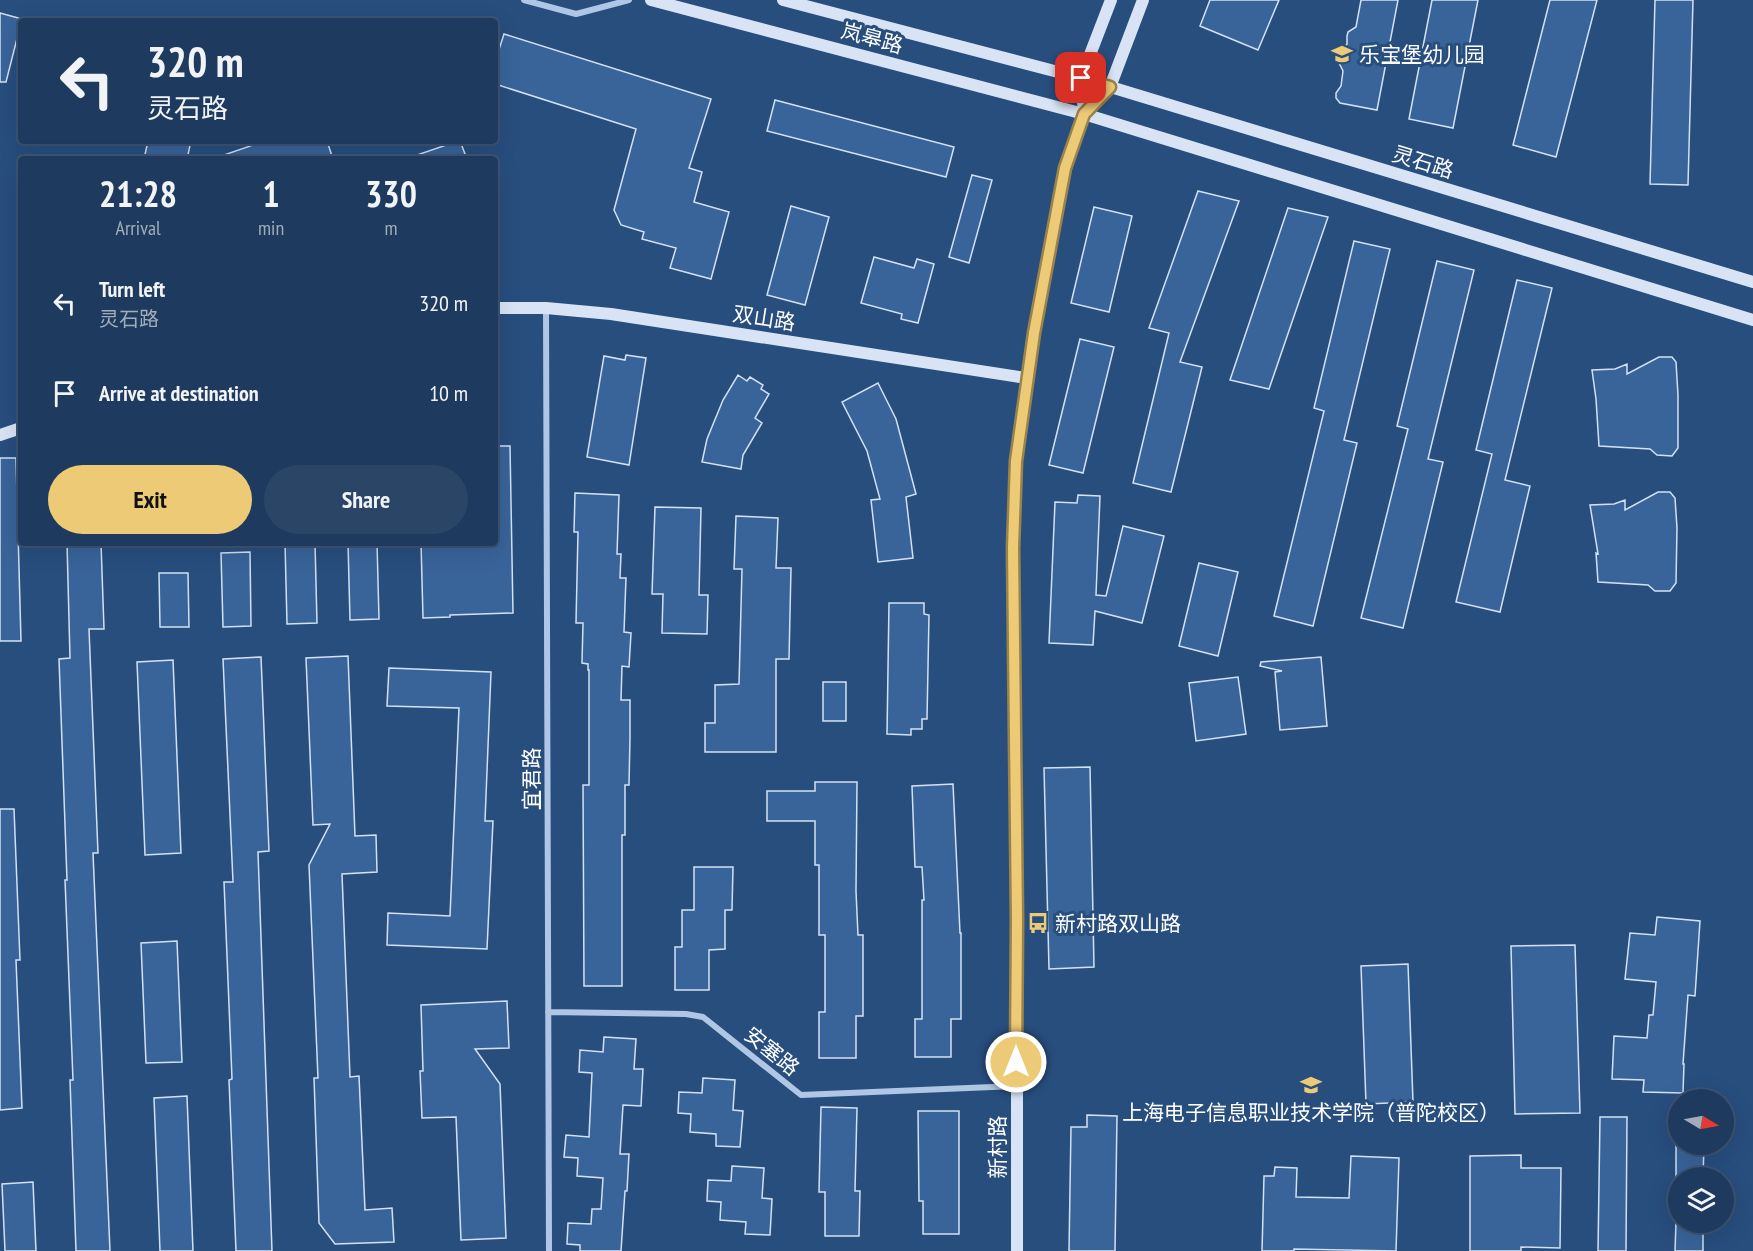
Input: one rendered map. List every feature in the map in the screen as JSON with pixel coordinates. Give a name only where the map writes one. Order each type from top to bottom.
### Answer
[{"type":"main road","name":"岚皋路","points":[[651,0],[1084,114]]},
{"type":"main road","name":"岚皋路","points":[[783,0],[1081,78]]},
{"type":"main road","name":"新村路","points":[[1017,1251],[1014,537],[1016,461],[1026,378],[1062,180],[1084,114],[1081,78],[1111,0]]},
{"type":"main road","name":"新村路","points":[[1084,114],[1110,87],[1143,0]]},
{"type":"main road","name":"灵石路","points":[[1081,78],[1753,282]]},
{"type":"main road","points":[[1084,114],[1753,320]]},
{"type":"main road","name":"双山路","points":[[498,308],[546,308],[611,314],[1026,378]]},
{"type":"main road","points":[[0,435],[18,429]]},
{"type":"street","points":[[524,0],[576,14],[629,0]]},
{"type":"street","name":"宜君路","points":[[546,308],[549,1251]]},
{"type":"street","name":"安塞路","points":[[548,1012],[686,1014],[703,1017],[801,1095],[1016,1086]]},
{"type":"building","points":[[1210,0],[1279,0],[1258,50],[1200,26]]},
{"type":"building","points":[[1361,0],[1398,0],[1377,110],[1340,103],[1336,98],[1336,93],[1341,86],[1343,71],[1338,61],[1339,55],[1347,44],[1348,32],[1356,27]]},
{"type":"building","points":[[1432,0],[1478,0],[1453,128],[1409,119]]},
{"type":"building","points":[[1550,0],[1597,0],[1556,157],[1513,145]]},
{"type":"building","points":[[1655,0],[1693,0],[1688,185],[1650,184]]},
{"type":"building","points":[[0,13],[18,18],[18,35],[6,82],[0,82]]},
{"type":"building","points":[[504,34],[711,99],[689,168],[702,172],[694,202],[729,212],[711,279],[670,268],[676,248],[642,239],[644,232],[621,225],[614,210],[636,129],[498,85],[498,53]]},
{"type":"building","points":[[775,100],[954,147],[946,177],[767,131]]},
{"type":"building","points":[[147,144],[190,144],[188,156],[145,156]]},
{"type":"building","points":[[256,144],[328,144],[332,156],[221,156]]},
{"type":"building","points":[[449,144],[461,144],[466,156],[414,156]]},
{"type":"building","points":[[972,175],[992,180],[969,263],[949,257]]},
{"type":"building","points":[[1198,191],[1239,201],[1180,362],[1202,367],[1171,492],[1133,483],[1169,333],[1149,328]]},
{"type":"building","points":[[791,206],[829,217],[805,305],[767,295]]},
{"type":"building","points":[[1094,207],[1132,216],[1109,312],[1071,303]]},
{"type":"building","points":[[1288,208],[1328,217],[1269,389],[1230,380]]},
{"type":"building","points":[[1354,241],[1390,249],[1344,440],[1357,443],[1313,626],[1274,616],[1324,411],[1314,408]]},
{"type":"building","points":[[874,257],[914,268],[917,259],[934,264],[918,323],[901,319],[902,314],[861,303]]},
{"type":"building","points":[[1437,261],[1474,270],[1428,459],[1443,462],[1403,628],[1361,618],[1408,429],[1397,426]]},
{"type":"building","points":[[1517,280],[1552,288],[1505,480],[1530,486],[1500,612],[1456,602],[1492,454],[1476,450]]},
{"type":"building","points":[[1080,339],[1114,347],[1083,473],[1049,465]]},
{"type":"building","points":[[626,355],[646,358],[629,465],[587,457],[604,356],[625,360]]},
{"type":"building","points":[[1659,357],[1672,357],[1676,362],[1678,448],[1672,456],[1657,455],[1650,449],[1599,446],[1592,370],[1615,369],[1627,364],[1627,374]]},
{"type":"building","points":[[738,375],[747,381],[750,377],[763,385],[761,389],[769,394],[755,418],[762,423],[743,455],[741,469],[702,462],[707,439],[723,400]]},
{"type":"building","points":[[878,383],[896,419],[916,494],[906,497],[913,558],[878,562],[871,500],[880,499],[867,451],[842,402]]},
{"type":"building","points":[[498,446],[510,446],[513,613],[423,618],[421,546],[498,546]]},
{"type":"building","points":[[0,458],[16,458],[21,641],[0,641]]},
{"type":"building","points":[[1658,492],[1670,492],[1675,498],[1676,583],[1670,591],[1655,591],[1648,585],[1598,582],[1596,553],[1598,554],[1590,505],[1614,504],[1625,500],[1625,510]]},
{"type":"building","points":[[575,493],[619,495],[617,554],[621,554],[620,578],[626,578],[624,632],[631,633],[629,667],[622,666],[621,700],[630,700],[629,785],[625,785],[625,835],[622,835],[622,986],[584,986],[583,785],[589,785],[589,670],[588,664],[582,663],[583,623],[576,623],[578,532],[574,532]]},
{"type":"building","points":[[1078,495],[1100,496],[1096,595],[1106,596],[1123,526],[1164,536],[1142,623],[1095,611],[1093,645],[1049,643],[1055,502],[1077,503]]},
{"type":"building","points":[[655,507],[701,508],[699,595],[708,595],[707,634],[662,633],[663,594],[652,594]]},
{"type":"building","points":[[736,516],[778,518],[776,568],[791,568],[789,659],[776,659],[776,752],[705,752],[705,723],[715,723],[715,685],[739,684],[742,569],[734,569]]},
{"type":"building","points":[[67,546],[101,546],[104,629],[89,629],[98,853],[93,853],[110,1251],[76,1251],[70,1080],[73,1080],[59,659],[70,658]]},
{"type":"building","points":[[285,546],[315,546],[317,623],[287,624]]},
{"type":"building","points":[[348,546],[377,546],[379,619],[350,620]]},
{"type":"building","points":[[250,552],[251,626],[223,627],[221,553]]},
{"type":"building","points":[[1199,563],[1238,572],[1218,656],[1179,646]]},
{"type":"building","points":[[159,573],[188,573],[189,627],[160,627]]},
{"type":"building","points":[[889,603],[924,603],[924,614],[929,615],[927,719],[922,719],[922,729],[911,729],[911,735],[887,734]]},
{"type":"building","points":[[348,656],[355,836],[376,835],[377,872],[342,874],[350,1077],[359,1076],[365,1210],[392,1208],[394,1242],[335,1244],[319,1223],[314,1078],[318,1078],[309,865],[330,824],[313,825],[306,658]]},
{"type":"building","points":[[261,657],[269,851],[258,852],[272,1251],[236,1251],[224,882],[233,882],[223,659]]},
{"type":"building","points":[[1321,657],[1327,726],[1280,730],[1275,672],[1282,671],[1260,666],[1261,662]]},
{"type":"building","points":[[173,660],[181,853],[145,855],[137,662]]},
{"type":"building","points":[[389,668],[491,672],[485,821],[493,821],[487,949],[387,945],[388,913],[450,916],[459,708],[387,706]]},
{"type":"building","points":[[1238,677],[1246,734],[1196,741],[1189,683]]},
{"type":"building","points":[[823,682],[846,682],[846,721],[823,721]]},
{"type":"building","points":[[1090,767],[1094,967],[1049,969],[1044,768]]},
{"type":"building","points":[[815,782],[857,782],[856,891],[858,935],[863,935],[863,1016],[856,1016],[856,1058],[819,1058],[819,1012],[825,1012],[825,935],[819,935],[819,865],[815,865],[815,821],[767,821],[767,791],[815,791]]},
{"type":"building","points":[[953,784],[961,933],[961,1019],[951,1019],[951,1057],[915,1057],[915,1019],[922,1019],[922,900],[924,900],[922,867],[915,867],[912,786]]},
{"type":"building","points":[[0,809],[14,809],[20,960],[16,960],[22,1108],[0,1110]]},
{"type":"building","points":[[694,867],[733,867],[732,910],[725,910],[725,949],[709,950],[709,990],[675,990],[675,947],[682,947],[682,910],[694,910]]},
{"type":"building","points":[[1657,917],[1700,921],[1695,996],[1688,995],[1683,1089],[1668,1089],[1668,1093],[1643,1092],[1644,1080],[1612,1079],[1614,1036],[1647,1038],[1649,1015],[1653,1015],[1656,982],[1625,979],[1630,933],[1655,935]]},
{"type":"building","points":[[177,941],[182,1062],[146,1063],[141,943]]},
{"type":"building","points":[[1575,945],[1580,1113],[1515,1114],[1511,946]]},
{"type":"building","points":[[1408,964],[1413,1102],[1366,1104],[1361,966]]},
{"type":"building","points":[[507,1001],[509,1048],[475,1049],[500,1084],[506,1238],[461,1240],[456,1117],[422,1118],[421,1005]]},
{"type":"building","points":[[604,1037],[636,1039],[634,1069],[643,1069],[641,1106],[623,1105],[620,1154],[629,1154],[621,1251],[580,1251],[580,1245],[567,1244],[568,1223],[591,1224],[592,1209],[601,1209],[603,1178],[577,1176],[578,1158],[564,1157],[566,1135],[589,1137],[592,1073],[579,1072],[580,1050],[603,1052]]},
{"type":"building","points":[[703,1078],[735,1080],[733,1110],[743,1111],[740,1147],[716,1146],[716,1134],[690,1132],[691,1114],[678,1113],[679,1092],[702,1093]]},
{"type":"building","points":[[187,1096],[193,1251],[160,1251],[154,1098]]},
{"type":"building","points":[[821,1107],[857,1108],[855,1191],[860,1191],[859,1236],[825,1236],[825,1192],[819,1192]]},
{"type":"building","points":[[918,1111],[959,1111],[959,1234],[923,1234],[923,1201],[919,1201]]},
{"type":"building","points":[[1087,1115],[1117,1116],[1115,1251],[1069,1251],[1071,1127],[1087,1127]]},
{"type":"building","points":[[1600,1117],[1627,1117],[1626,1251],[1598,1251]]},
{"type":"building","points":[[1521,1155],[1521,1168],[1561,1168],[1560,1248],[1521,1247],[1521,1251],[1470,1251],[1470,1156]]},
{"type":"building","points":[[1676,1155],[1704,1155],[1703,1167],[1676,1167]]},
{"type":"building","points":[[1351,1156],[1399,1158],[1396,1251],[1294,1249],[1294,1251],[1262,1251],[1264,1176],[1274,1176],[1275,1167],[1297,1168],[1296,1197],[1349,1198]]},
{"type":"building","points":[[732,1166],[764,1168],[762,1198],[772,1199],[770,1235],[745,1234],[746,1222],[720,1220],[721,1202],[707,1201],[708,1180],[731,1181]]},
{"type":"building","points":[[33,1182],[36,1251],[5,1251],[2,1184]]},
{"type":"building","points":[[1676,1233],[1703,1233],[1703,1251],[1675,1251]]},
{"type":"place","name":"乐宝堡幼儿园","points":[[1342,54]]},
{"type":"place","name":"新村路双山路","points":[[1038,923]]},
{"type":"place","name":"上海电子信息职业技术学院（普陀校区）","points":[[1311,1085]]},
{"type":"route","points":[[1016,1062],[1017,920],[1013,548],[1016,461],[1026,378],[1065,168],[1084,114],[1110,87],[1081,78]]}]
